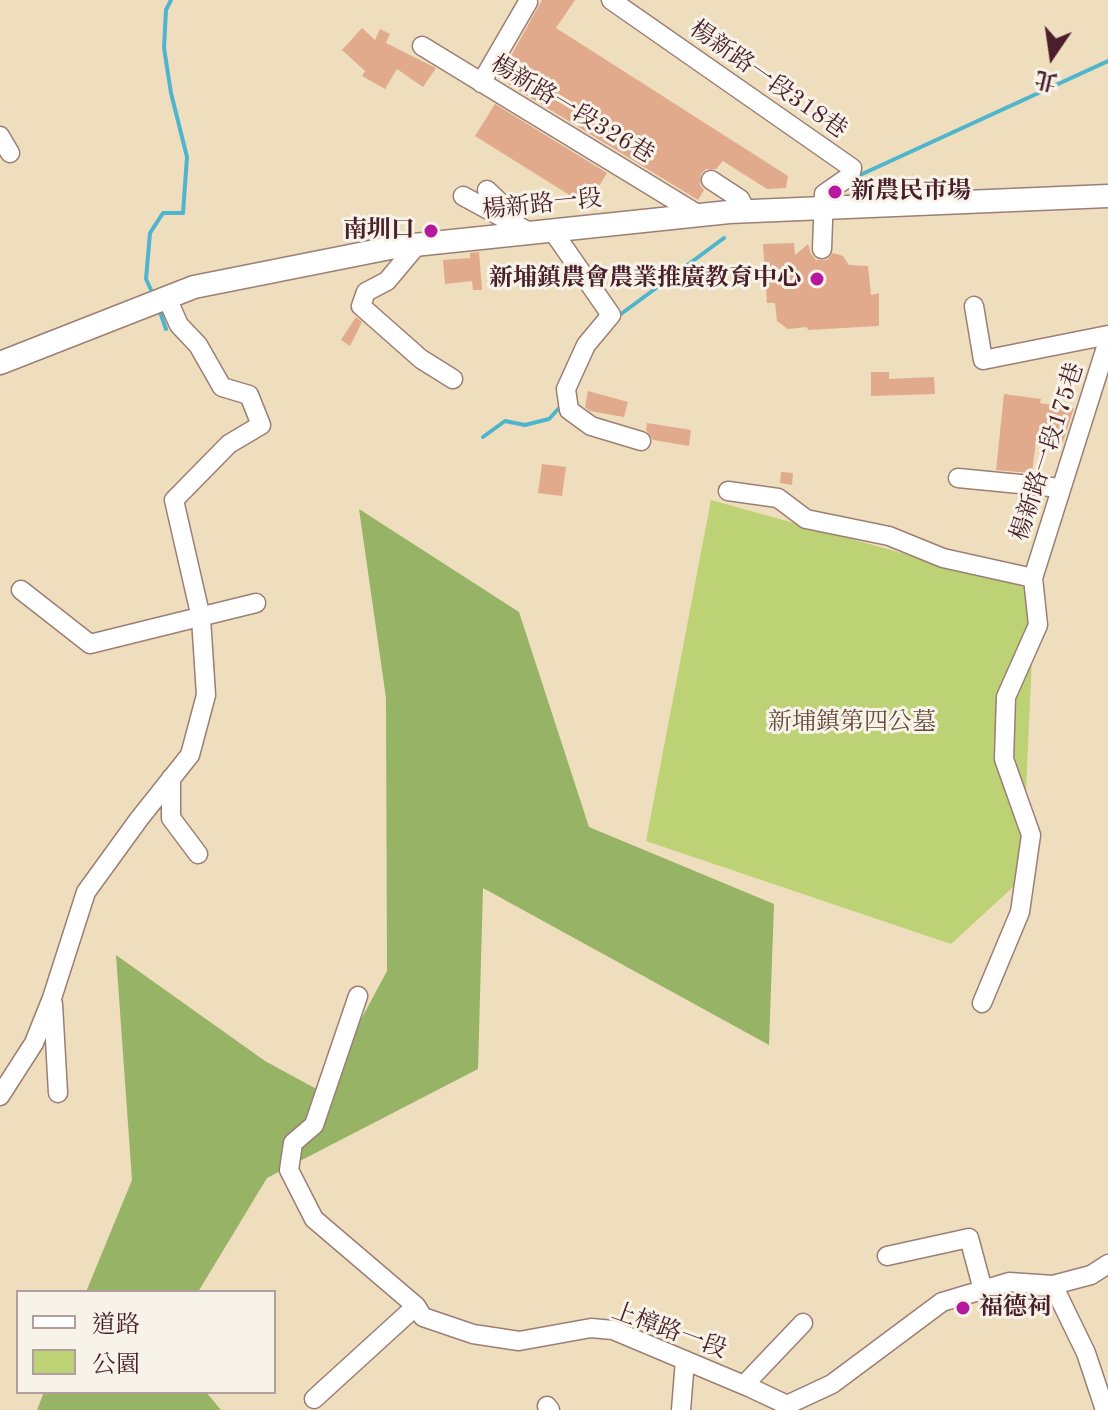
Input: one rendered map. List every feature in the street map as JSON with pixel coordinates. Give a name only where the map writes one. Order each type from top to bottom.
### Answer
[{"type":"main road","name":"楊新路一段","points":[[0,363],[194,287],[418,244],[746,211],[1108,196]]},
{"type":"street","name":"楊新路一段318巷","points":[[611,0],[852,168],[850,176],[824,194],[821,208]]},
{"type":"street","points":[[481,83],[527,1]]},
{"type":"street","name":"楊新路一段326巷","points":[[422,46],[699,215]]},
{"type":"street","points":[[0,136],[10,153]]},
{"type":"street","points":[[711,180],[740,199],[746,211]]},
{"type":"street","points":[[487,190],[542,232],[611,315],[586,345],[566,389],[569,410],[591,426],[641,441]]},
{"type":"street","points":[[463,196],[542,232]]},
{"type":"street","points":[[821,208],[822,249]]},
{"type":"street","points":[[418,244],[387,281],[366,292],[361,306],[421,359],[453,379]]},
{"type":"street","points":[[0,1096],[34,1043],[86,892],[190,755],[206,695],[201,618],[174,500],[229,444],[261,425],[249,395],[222,387],[198,345],[179,325],[167,298]]},
{"type":"street","points":[[974,306],[983,360],[1108,338]]},
{"type":"street","name":"楊新路一段175巷","points":[[1033,578],[1108,338]]},
{"type":"street","points":[[958,478],[1061,488]]},
{"type":"street","points":[[728,491],[778,498],[806,519],[889,536],[943,558],[1033,578],[1038,625],[1006,697],[1004,759],[1031,835],[1020,912],[982,1003]]},
{"type":"street","points":[[21,590],[90,644],[256,603]]},
{"type":"street","points":[[171,778],[171,818],[198,854]]},
{"type":"street","name":"上樟路一段","points":[[358,996],[314,1125],[293,1143],[289,1170],[314,1219],[416,1306],[423,1317],[473,1334],[519,1341],[591,1328],[613,1330],[787,1405],[801,1405],[942,1302],[1009,1282],[1053,1285],[1091,1275],[1108,1264]]},
{"type":"street","points":[[52,998],[58,1093]]},
{"type":"street","points":[[887,1256],[969,1238],[983,1290]]},
{"type":"street","points":[[1053,1285],[1086,1353],[1105,1410]]},
{"type":"street","points":[[314,1399],[416,1306]]},
{"type":"street","points":[[744,1385],[803,1323]]},
{"type":"street","points":[[681,1410],[685,1360]]},
{"type":"green space","name":"新埔鎮第四公墓","points":[[711,500],[1035,590],[1022,879],[951,944],[646,841]]},
{"type":"green space","points":[[359,509],[519,612],[589,827],[774,904],[769,1045],[483,888],[478,1069],[267,1178],[199,1290],[87,1290],[132,1180],[116,955],[265,1061],[322,1092],[387,971],[386,698]]},
{"type":"green space","points":[[43,1394],[208,1394],[221,1410],[37,1410]]},
{"type":"building","points":[[542,0],[575,0],[556,28],[788,176],[786,188],[767,189],[723,161],[716,169],[706,169],[701,174],[700,185],[704,190],[698,200],[508,84],[522,63],[511,56]]},
{"type":"building","points":[[362,28],[375,40],[380,29],[390,34],[386,43],[436,68],[423,87],[397,69],[385,89],[362,76],[365,71],[342,50]]},
{"type":"building","points":[[495,104],[607,173],[587,206],[475,136]]},
{"type":"building","name":"新埔鎮農會農業推廣教育中心","points":[[794,243],[795,255],[808,244],[816,260],[827,260],[833,253],[843,256],[849,265],[868,266],[871,295],[879,293],[879,326],[808,330],[807,327],[788,329],[777,321],[775,303],[767,303],[763,244]]},
{"type":"building","points":[[479,252],[482,290],[473,290],[472,281],[445,284],[443,260],[470,258],[470,253]]},
{"type":"building","points":[[356,317],[362,322],[350,346],[341,340]]},
{"type":"building","points":[[871,372],[889,372],[889,379],[934,377],[935,394],[871,396]]},
{"type":"building","points":[[588,391],[628,402],[624,417],[590,411],[585,407]]},
{"type":"building","points":[[1004,394],[1074,408],[1062,445],[1036,441],[1032,473],[996,470]]},
{"type":"building","points":[[647,423],[691,430],[689,446],[653,440],[646,430]]},
{"type":"building","points":[[542,464],[566,467],[562,496],[538,493]]},
{"type":"building","points":[[781,472],[793,473],[792,485],[780,483]]},
{"type":"waterway","points":[[152,292],[146,279],[150,233],[163,213],[183,213],[187,157],[171,93],[164,48],[166,10],[171,0]]},
{"type":"waterway","points":[[860,175],[1108,61]]},
{"type":"waterway","points":[[621,314],[724,238]]},
{"type":"waterway","points":[[160,312],[166,329]]},
{"type":"waterway","points":[[483,437],[505,421],[525,425],[549,419],[561,406]]},
{"type":"place","name":"新農民市場","points":[[835,192]]},
{"type":"place","name":"南圳口","points":[[431,231]]},
{"type":"place","name":"新埔鎮農會農業推廣教育中心","points":[[817,279]]},
{"type":"place","name":"福德祠","points":[[963,1308]]}]
